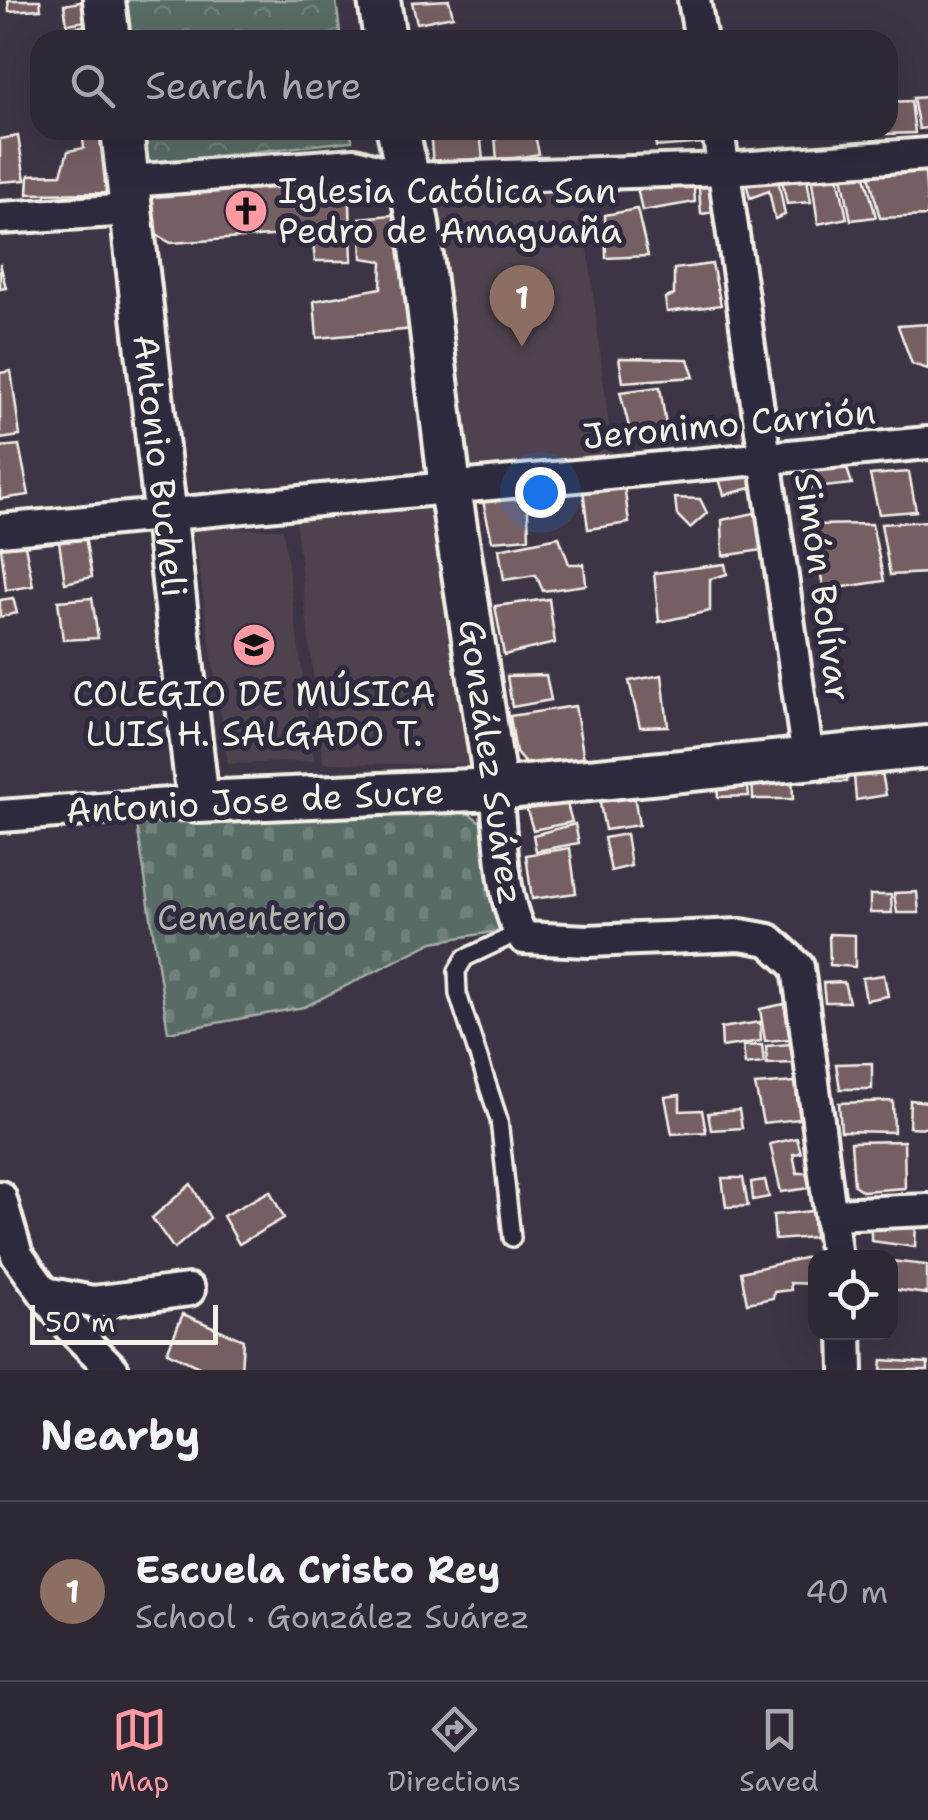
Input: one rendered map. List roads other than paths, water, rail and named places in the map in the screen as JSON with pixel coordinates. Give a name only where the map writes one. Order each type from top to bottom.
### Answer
[{"type":"street","points":[[104,0],[108,30]]},
{"type":"street","points":[[379,0],[384,30]]},
{"type":"street","points":[[694,0],[699,30]]},
{"type":"street","name":"Antonio Bucheli","points":[[123,140],[198,802]]},
{"type":"street","name":"González Suárez","points":[[400,140],[418,222],[450,488],[511,905],[520,932],[524,938],[588,941],[741,936],[770,940],[786,954],[798,967],[835,1250]]},
{"type":"street","name":"Simón Bolívar","points":[[720,140],[808,758]]},
{"type":"street","points":[[0,218],[130,195],[356,164],[406,179],[726,169],[928,154]]},
{"type":"street","name":"Jeronimo Carrión","points":[[0,530],[928,443]]},
{"type":"street","name":"Antonio Jose de Sucre","points":[[0,816],[198,802],[496,789],[928,747]]},
{"type":"street","points":[[0,1197],[17,1255],[66,1324],[113,1370]]},
{"type":"street","points":[[830,1214],[928,1210]]},
{"type":"street","points":[[44,1293],[93,1302],[189,1290]]},
{"type":"street","points":[[846,1340],[847,1370]]},
{"type":"lane","points":[[512,1238],[500,1120],[458,994],[457,970],[465,958],[520,932]]},
{"type":"place","name":"Iglesia Católica San Pedro de Amaguaña","points":[[246,211]]},
{"type":"place","name":"Escuela Cristo Rey","points":[[522,347]]},
{"type":"place","name":"COLEGIO DE MÚSICA LUIS H. SALGADO T.","points":[[254,645]]},
{"type":"park label","name":"Cementerio","points":[[252,918]]}]
